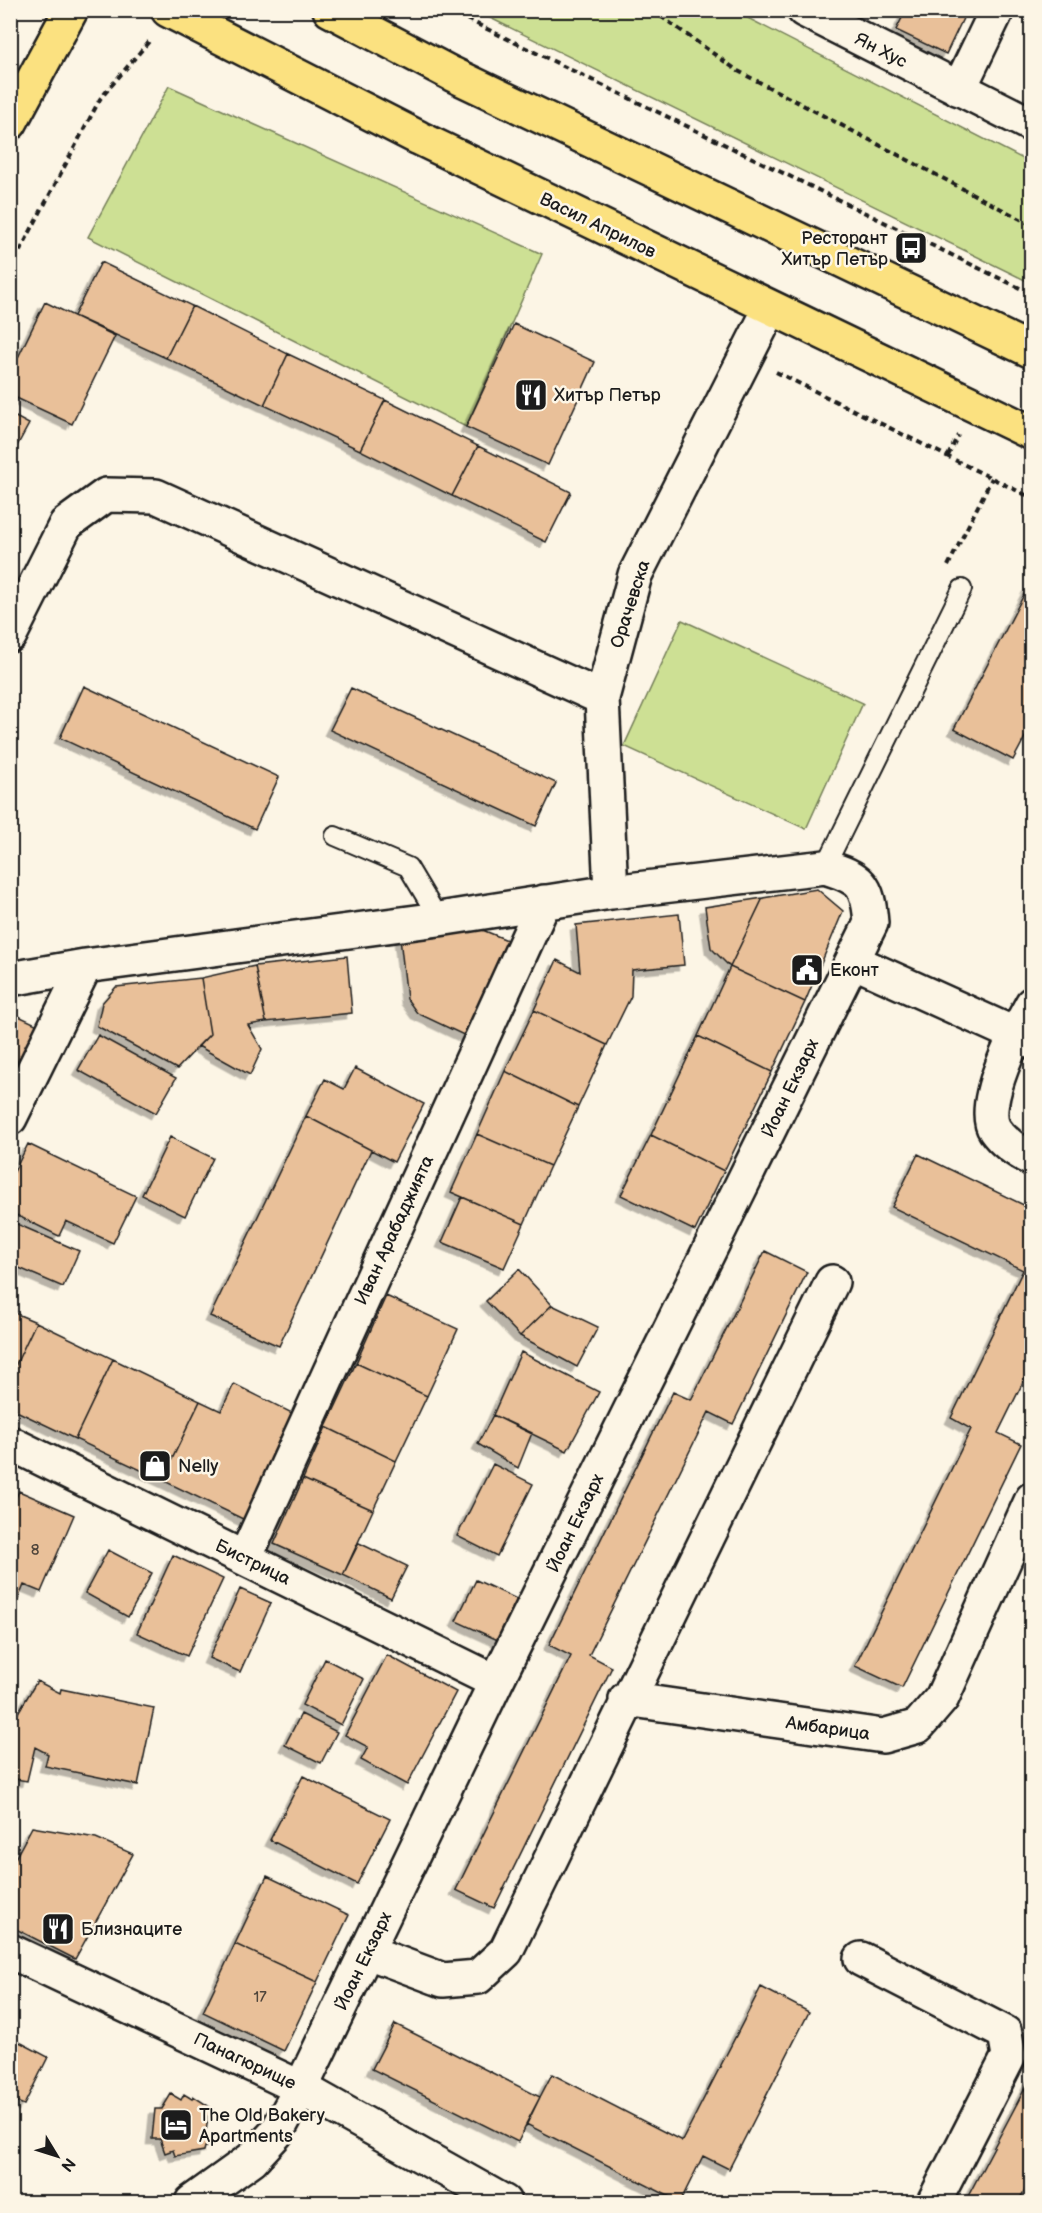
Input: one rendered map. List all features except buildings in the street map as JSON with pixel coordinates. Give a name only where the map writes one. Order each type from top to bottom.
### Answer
[{"type":"main road","points":[[10,123],[71,10]]},
{"type":"main road","points":[[330,10],[452,74],[1032,351]]},
{"type":"main road","name":"Васил Априлов","points":[[170,12],[419,138],[770,309],[1032,432]]},
{"type":"street","name":"Ян Хус","points":[[804,10],[1032,125]]},
{"type":"street","points":[[958,88],[997,10]]},
{"type":"street","name":"Орачевска","points":[[611,892],[602,698],[635,575],[770,309]]},
{"type":"street","points":[[10,635],[66,524],[106,495],[156,496],[602,698]]},
{"type":"street","points":[[10,979],[86,966],[439,919],[611,892],[825,867]]},
{"type":"street","name":"Йоан Екзарх","points":[[192,2202],[252,2158],[276,2133],[301,2088],[496,1682],[853,961],[871,922],[869,895],[851,874],[825,867]]},
{"type":"street","name":"Иван Арабаджията","points":[[245,1558],[544,902]]},
{"type":"street","points":[[853,961],[1024,1038]]},
{"type":"street","points":[[10,1118],[86,966]]},
{"type":"street","points":[[1032,1004],[1024,1038],[991,1096],[994,1129],[1016,1151],[1032,1159]]},
{"type":"street","points":[[368,1952],[443,1980],[478,1977],[506,1951],[626,1699],[831,1282]]},
{"type":"street","name":"Бистрица","points":[[10,1443],[496,1682]]},
{"type":"street","name":"Амбарица","points":[[626,1699],[883,1736],[918,1726],[942,1698],[1032,1499]]},
{"type":"street","name":"Панагюрище","points":[[10,1951],[301,2088],[504,2202]]},
{"type":"street","points":[[861,1959],[1005,2033],[1009,2056],[934,2202]]},
{"type":"lane","points":[[825,867],[962,590]]},
{"type":"lane","points":[[335,836],[408,867],[439,919]]},
{"type":"path","points":[[448,10],[1032,294]]},
{"type":"path","points":[[652,10],[738,70],[1032,225]]},
{"type":"path","points":[[10,270],[100,99],[170,12]]},
{"type":"path","points":[[745,357],[1032,498]]},
{"type":"path","points":[[962,590],[940,581],[992,478]]},
{"type":"green space","points":[[476,11],[734,11],[1031,163],[1031,283]]},
{"type":"green space","points":[[169,86],[542,254],[466,427],[88,237]]},
{"type":"green space","points":[[682,620],[863,703],[806,829],[624,746]]},
{"type":"place","name":"Ресторант Хитър Петър","points":[[911,248]]},
{"type":"place","name":"Хитър Петър","points":[[531,395]]},
{"type":"place","name":"Еконт","points":[[807,970]]},
{"type":"place","name":"Nelly","points":[[155,1466]]},
{"type":"place","name":"Близнаците","points":[[58,1929]]},
{"type":"place","name":"The Old Bakery Apartments","points":[[176,2125]]}]
